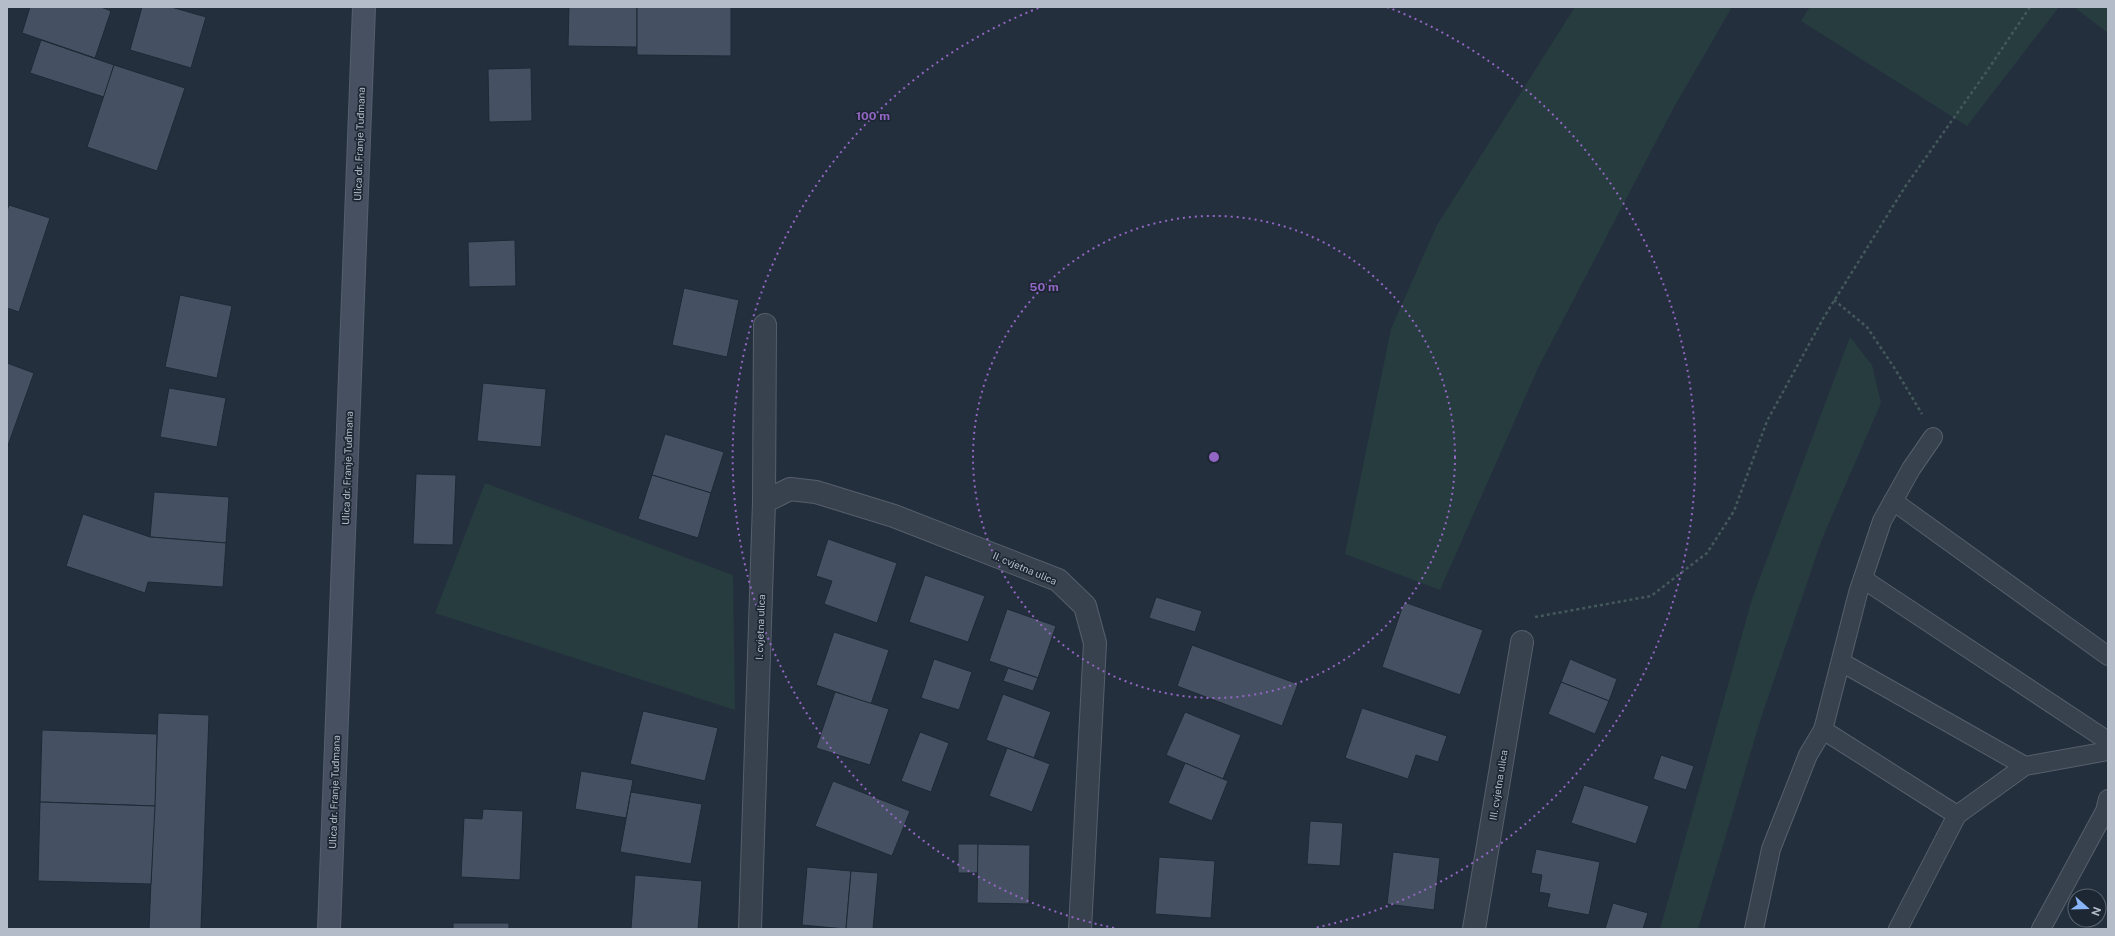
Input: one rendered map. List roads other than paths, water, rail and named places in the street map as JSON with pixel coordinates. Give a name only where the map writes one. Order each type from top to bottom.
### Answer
[{"type":"main road","name":"Ulica dr. Franje Tuđmana","points":[[329,929],[364,7]]},
{"type":"street","name":"I. cvjetna ulica","points":[[750,929],[764,502],[765,325]]},
{"type":"street","name":"II. cvjetna ulica","points":[[764,502],[790,489],[816,492],[894,516],[1058,580],[1085,606],[1095,643],[1080,929]]},
{"type":"street","name":"III. cvjetna ulica","points":[[1474,929],[1522,642]]},
{"type":"lane","points":[[1754,929],[1771,849],[1808,755],[1823,730],[1863,579],[1882,521],[1911,469],[1933,437]]},
{"type":"lane","points":[[1893,500],[2108,656]]},
{"type":"lane","points":[[1863,579],[2108,741]]},
{"type":"lane","points":[[1841,662],[2025,766]]},
{"type":"lane","points":[[1823,730],[1957,815]]},
{"type":"lane","points":[[1898,929],[1957,815],[2025,766],[2108,751]]},
{"type":"lane","points":[[2041,929],[2105,811],[2108,799]]}]
